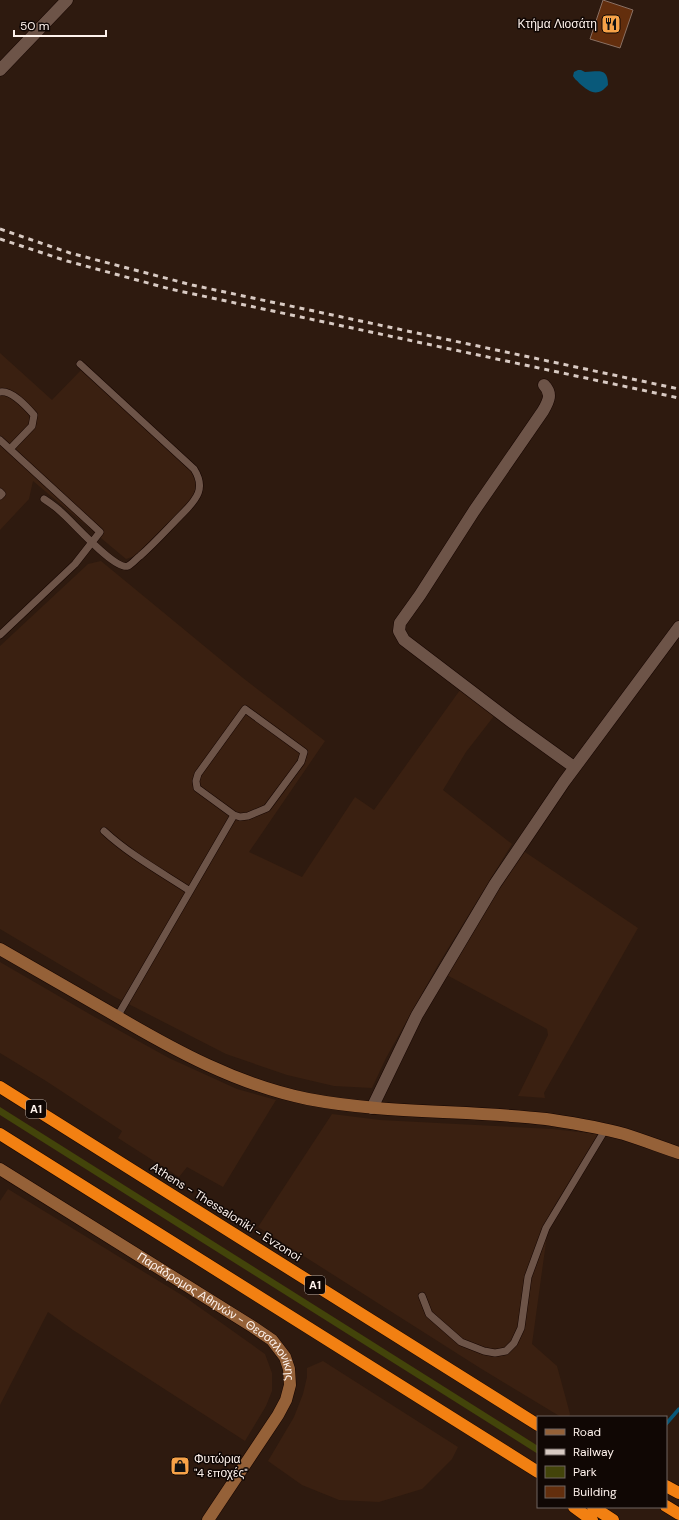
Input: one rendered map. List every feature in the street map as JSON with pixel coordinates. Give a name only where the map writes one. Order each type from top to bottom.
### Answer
[{"type":"highway","name":"Athens - Thessaloniki - Evzonoi","points":[[0,1087],[537,1424]]},
{"type":"highway","points":[[0,1134],[537,1471]]},
{"type":"highway","points":[[506,1405],[537,1420]]},
{"type":"highway","points":[[482,1437],[537,1479]]},
{"type":"highway","points":[[667,1487],[679,1493]]},
{"type":"highway","points":[[667,1507],[679,1514]]},
{"type":"highway","points":[[575,1508],[592,1520]]},
{"type":"highway","points":[[595,1508],[614,1520]]},
{"type":"street","points":[[0,70],[67,0]]},
{"type":"street","points":[[544,385],[549,392],[549,398],[544,412],[474,511],[420,595],[400,623],[399,631],[404,640],[513,723],[574,767]]},
{"type":"street","points":[[372,1108],[417,1015],[495,884],[574,767],[679,627]]},
{"type":"street","points":[[0,949],[117,1017],[192,1058],[249,1082],[306,1099],[372,1108],[546,1119],[626,1135],[679,1153]]},
{"type":"street","name":"Παράδρομος Αθηνών - Θεσσαλονίκης","points":[[0,1169],[253,1327],[272,1340],[285,1357],[290,1369],[290,1385],[282,1408],[208,1520]]},
{"type":"lane","points":[[44,499],[62,512],[92,542],[116,563],[123,567],[129,566],[145,552],[199,494],[200,480],[194,469],[80,364]]},
{"type":"lane","points":[[0,392],[4,391],[17,398],[34,415],[32,426],[10,449]]},
{"type":"lane","points":[[0,440],[100,532],[75,564],[0,635]]},
{"type":"lane","points":[[0,492],[2,494],[0,496]]},
{"type":"lane","points":[[245,709],[304,752],[301,762],[267,808],[248,816],[240,817],[234,815],[197,788],[196,781],[198,774],[245,709]]},
{"type":"lane","points":[[117,1017],[234,815]]},
{"type":"lane","points":[[104,831],[117,843],[142,861],[190,891]]},
{"type":"lane","points":[[422,1296],[429,1314],[461,1342],[484,1351],[495,1353],[506,1351],[514,1343],[521,1328],[528,1277],[546,1228],[605,1130]]},
{"type":"shaded area","points":[[0,353],[52,400],[82,369],[190,470],[197,479],[198,485],[194,497],[135,556],[126,559],[33,481],[29,499],[0,530]]},
{"type":"shaded area","points":[[101,561],[243,678],[325,741],[249,852],[302,877],[355,797],[374,810],[460,690],[494,716],[466,752],[443,790],[512,844],[438,965],[386,1058],[372,1088],[334,1086],[287,1075],[226,1054],[113,996],[0,929],[0,646],[88,564]]},
{"type":"shaded area","points":[[522,850],[638,928],[544,1093],[545,1098],[518,1096],[548,1035],[547,1029],[445,974]]},
{"type":"shaded area","points":[[0,962],[169,1058],[237,1089],[276,1100],[223,1187],[187,1167],[179,1177],[118,1138],[122,1131],[0,1053]]},
{"type":"shaded area","points":[[332,1114],[380,1120],[552,1129],[598,1134],[550,1213],[532,1344],[557,1366],[569,1416],[559,1416],[480,1368],[258,1227]]},
{"type":"shaded area","points":[[8,1189],[185,1297],[265,1354],[272,1373],[272,1391],[266,1406],[245,1441],[73,1330],[48,1312],[0,1405],[0,1201]]},
{"type":"shaded area","points":[[323,1361],[458,1447],[452,1459],[422,1489],[379,1502],[339,1500],[302,1485],[268,1461],[294,1417],[303,1394],[307,1377],[307,1368]]},
{"type":"green space","points":[[0,1107],[537,1445],[537,1453],[0,1115]]},
{"type":"water","points":[[578,70],[585,72],[598,71],[604,73],[608,79],[608,85],[601,91],[590,91],[579,83],[573,76],[574,72]]},
{"type":"building","name":"Κτήμα Λιοσάτη","points":[[603,0],[633,10],[620,48],[590,39]]},
{"type":"waterway","points":[[667,1423],[679,1409]]},
{"type":"railway","points":[[0,229],[70,253],[192,285],[679,389]]},
{"type":"railway","points":[[0,239],[67,261],[170,289],[679,398]]},
{"type":"place","name":"Κτήμα Λιοσάτη","points":[[611,24]]},
{"type":"place","name":"Φυτώρια \"4 εποχές\"","points":[[180,1466]]}]
